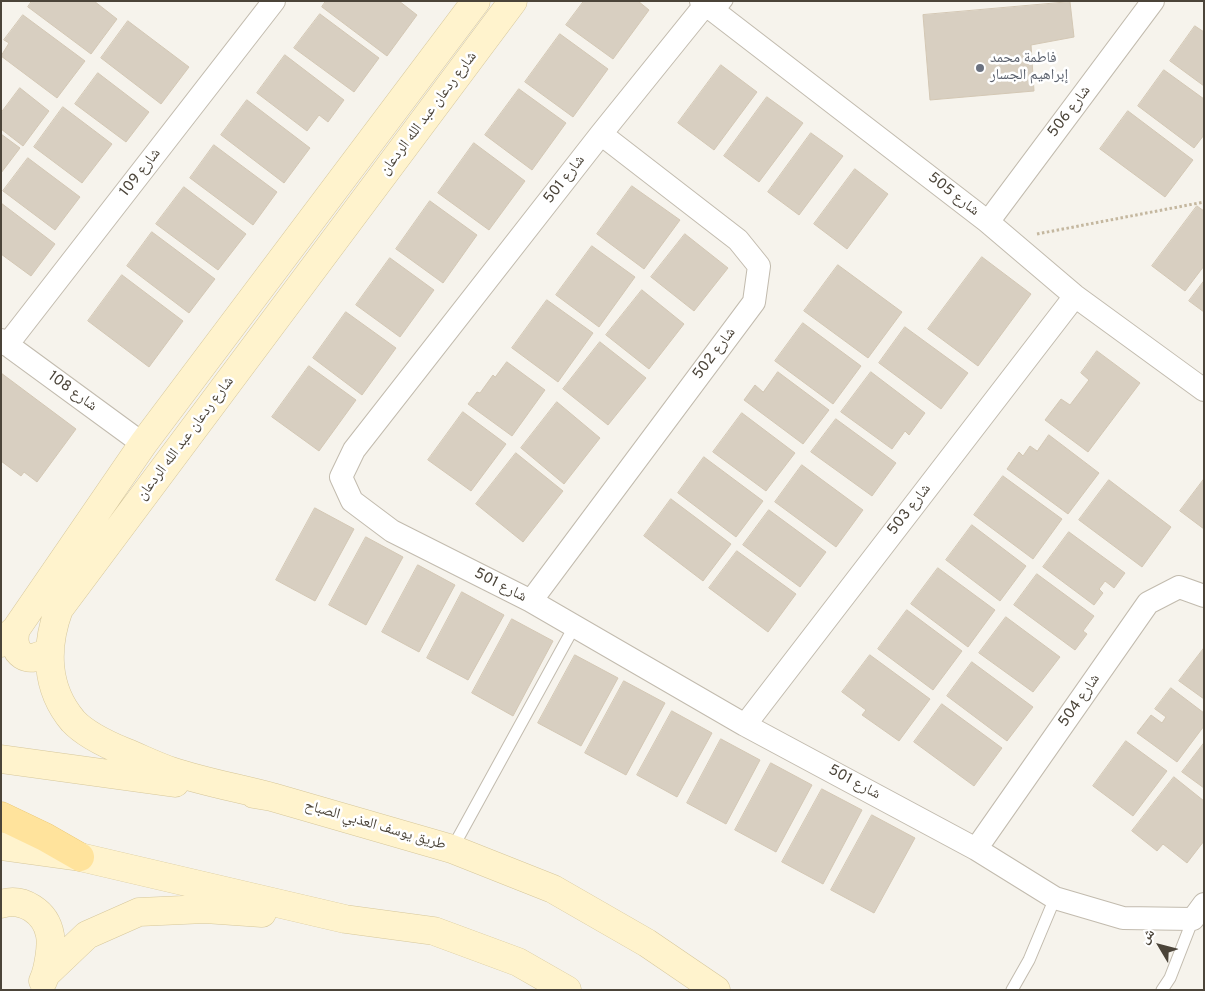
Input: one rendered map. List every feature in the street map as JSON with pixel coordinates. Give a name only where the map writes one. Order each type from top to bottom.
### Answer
[{"type":"main road","points":[[1,816],[45,836],[80,857]]},
{"type":"street","name":"شارع 109","points":[[4,343],[274,1]]},
{"type":"street","name":"شارع ردعان عبد الله الردعان","points":[[9,636],[143,444],[476,1]]},
{"type":"street","name":"شارع ردعان عبد الله الردعان","points":[[272,796],[171,771],[101,742],[74,721],[57,695],[51,674],[49,650],[52,628],[59,609],[513,1]]},
{"type":"street","name":"شارع 506","points":[[988,222],[1153,1]]},
{"type":"street","name":"شارع 505","points":[[712,5],[988,222],[1075,296],[1204,390]]},
{"type":"street","name":"شارع 501","points":[[712,5],[601,134],[354,450],[341,477],[352,501],[392,531],[531,601],[745,725],[976,849],[1055,898],[1123,918],[1198,912]]},
{"type":"street","points":[[387,120],[410,138]]},
{"type":"street","name":"شارع 502","points":[[531,601],[754,302],[759,266],[738,240],[601,134]]},
{"type":"street","name":"شارع 503","points":[[745,725],[1075,296]]},
{"type":"street","name":"شارع 108","points":[[4,343],[143,444]]},
{"type":"street","name":"شارع 504","points":[[976,849],[1148,603],[1179,587],[1204,596]]},
{"type":"street","points":[[9,636],[14,637],[15,646],[26,657],[43,656],[49,650]]},
{"type":"street","name":"طريق يوسف العذبي الصباح","points":[[1,759],[272,796],[452,848],[553,890],[647,943],[716,990]]},
{"type":"street","points":[[1,846],[80,857],[345,919]]},
{"type":"street","points":[[1,904],[11,901],[30,905],[44,918],[50,936],[43,982]]},
{"type":"street","points":[[43,982],[87,935],[139,912],[205,909],[345,919],[434,931],[518,962],[567,990]]},
{"type":"lane","points":[[452,848],[574,627]]},
{"type":"lane","points":[[1012,990],[1029,960],[1055,898]]},
{"type":"lane","points":[[1162,990],[1170,978],[1198,912]]},
{"type":"path","points":[[1009,240],[1204,202]]},
{"type":"building","points":[[32,1],[94,1],[117,19],[91,54],[28,7]]},
{"type":"building","points":[[326,1],[399,1],[417,15],[387,56],[322,7]]},
{"type":"building","points":[[584,1],[638,1],[649,10],[613,59],[566,25]]},
{"type":"building","name":"فاطمة محمد إبراهيم الجسار","points":[[1070,2],[1074,37],[1031,45],[1034,91],[930,100],[923,15]]},
{"type":"building","points":[[320,14],[379,58],[354,92],[294,48]]},
{"type":"building","points":[[23,15],[85,61],[57,98],[1,56],[9,43],[4,40]]},
{"type":"building","points":[[128,21],[189,67],[161,104],[101,58]]},
{"type":"building","points":[[1195,26],[1204,32],[1204,86],[1170,61]]},
{"type":"building","points":[[560,34],[608,69],[573,117],[525,82]]},
{"type":"building","points":[[285,55],[344,100],[328,122],[319,115],[307,131],[257,93]]},
{"type":"building","points":[[721,65],[757,92],[714,150],[678,123]]},
{"type":"building","points":[[1164,70],[1204,99],[1204,135],[1194,148],[1138,106]]},
{"type":"building","points":[[98,73],[149,112],[126,142],[75,104]]},
{"type":"building","points":[[20,88],[49,111],[23,146],[1,129],[1,113]]},
{"type":"building","points":[[519,89],[566,123],[532,170],[485,135]]},
{"type":"building","points":[[767,97],[803,123],[759,182],[724,156]]},
{"type":"building","points":[[247,100],[310,148],[284,183],[221,135]]},
{"type":"building","points":[[63,107],[112,144],[82,183],[34,147]]},
{"type":"building","points":[[1128,111],[1193,160],[1165,197],[1100,149]]},
{"type":"building","points":[[811,133],[843,156],[799,215],[768,192]]},
{"type":"building","points":[[1,134],[20,148],[1,173]]},
{"type":"building","points":[[474,143],[525,181],[489,230],[438,193]]},
{"type":"building","points":[[214,145],[277,192],[253,225],[190,178]]},
{"type":"building","points":[[28,158],[80,197],[55,230],[3,191]]},
{"type":"building","points":[[855,169],[888,194],[847,249],[814,224]]},
{"type":"building","points":[[632,186],[680,220],[644,269],[597,234]]},
{"type":"building","points":[[184,187],[246,234],[218,270],[156,224]]},
{"type":"building","points":[[430,201],[477,235],[443,283],[396,249]]},
{"type":"building","points":[[1,203],[55,244],[31,276],[1,254]]},
{"type":"building","points":[[1197,206],[1204,211],[1204,266],[1185,291],[1152,266]]},
{"type":"building","points":[[152,232],[215,279],[189,313],[127,266]]},
{"type":"building","points":[[685,234],[728,268],[694,311],[651,277]]},
{"type":"building","points":[[592,246],[635,277],[599,327],[556,295]]},
{"type":"building","points":[[982,257],[1031,294],[978,366],[928,329]]},
{"type":"building","points":[[390,258],[434,290],[400,337],[356,305]]},
{"type":"building","points":[[838,265],[902,312],[868,358],[804,311]]},
{"type":"building","points":[[122,275],[183,321],[149,367],[88,321]]},
{"type":"building","points":[[1204,281],[1204,312],[1189,301]]},
{"type":"building","points":[[642,290],[684,324],[649,369],[606,335]]},
{"type":"building","points":[[547,300],[593,333],[558,382],[512,348]]},
{"type":"building","points":[[346,312],[396,348],[362,395],[313,358]]},
{"type":"building","points":[[803,323],[861,366],[833,404],[775,361]]},
{"type":"building","points":[[905,327],[968,373],[941,409],[879,363]]},
{"type":"building","points":[[600,342],[646,378],[608,425],[563,389]]},
{"type":"building","points":[[1097,351],[1140,383],[1088,452],[1045,420],[1061,399],[1070,405],[1089,380],[1081,373]]},
{"type":"building","points":[[507,362],[545,390],[512,436],[468,404],[477,392],[480,393],[493,375],[495,377]]},
{"type":"building","points":[[309,366],[356,400],[319,451],[272,417]]},
{"type":"building","points":[[778,372],[829,410],[803,444],[744,400],[755,385],[763,392]]},
{"type":"building","points":[[871,372],[925,413],[909,435],[905,431],[892,449],[841,412]]},
{"type":"building","points":[[1,373],[76,429],[37,482],[24,472],[21,476],[1,461]]},
{"type":"building","points":[[557,402],[600,438],[564,484],[521,448]]},
{"type":"building","points":[[463,412],[506,444],[471,491],[428,460]]},
{"type":"building","points":[[742,413],[795,453],[766,491],[713,452]]},
{"type":"building","points":[[836,419],[896,463],[872,496],[811,452]]},
{"type":"building","points":[[1049,435],[1099,473],[1068,514],[1007,469],[1019,452],[1023,456],[1030,446],[1037,451]]},
{"type":"building","points":[[516,453],[563,491],[523,542],[476,504]]},
{"type":"building","points":[[704,457],[763,501],[736,537],[678,493]]},
{"type":"building","points":[[802,465],[863,510],[836,547],[775,502]]},
{"type":"building","points":[[1003,476],[1062,519],[1033,559],[974,515]]},
{"type":"building","points":[[1204,479],[1204,529],[1180,511]]},
{"type":"building","points":[[1109,480],[1171,527],[1142,567],[1079,520]]},
{"type":"building","points":[[671,499],[731,544],[703,581],[644,536]]},
{"type":"building","points":[[315,508],[354,529],[315,601],[276,580]]},
{"type":"building","points":[[769,510],[826,552],[800,587],[743,545]]},
{"type":"building","points":[[972,525],[1026,566],[1000,601],[946,560]]},
{"type":"building","points":[[1069,532],[1125,573],[1114,588],[1105,581],[1099,589],[1103,593],[1094,605],[1043,567]]},
{"type":"building","points":[[366,537],[403,557],[366,625],[329,605]]},
{"type":"building","points":[[737,551],[796,594],[768,632],[709,588]]},
{"type":"building","points":[[418,565],[455,585],[419,652],[382,632]]},
{"type":"building","points":[[938,568],[995,610],[968,647],[911,604]]},
{"type":"building","points":[[1037,574],[1094,616],[1083,631],[1087,634],[1075,650],[1014,605]]},
{"type":"building","points":[[462,592],[504,615],[468,680],[427,658]]},
{"type":"building","points":[[907,610],[962,651],[933,690],[878,649]]},
{"type":"building","points":[[1006,617],[1060,657],[1033,692],[979,653]]},
{"type":"building","points":[[512,619],[553,641],[513,716],[472,693]]},
{"type":"building","points":[[1204,648],[1204,699],[1179,681]]},
{"type":"building","points":[[575,655],[618,678],[581,746],[538,723]]},
{"type":"building","points":[[870,655],[930,699],[899,741],[862,715],[866,710],[842,692]]},
{"type":"building","points":[[972,662],[1033,707],[1007,741],[947,696]]},
{"type":"building","points":[[624,681],[665,703],[626,775],[585,753]]},
{"type":"building","points":[[1171,688],[1204,713],[1204,726],[1177,762],[1137,733],[1151,715],[1162,723],[1166,717],[1155,709]]},
{"type":"building","points":[[942,704],[1002,748],[974,786],[914,742]]},
{"type":"building","points":[[672,711],[712,733],[677,797],[637,775]]},
{"type":"building","points":[[721,739],[760,760],[726,824],[687,803]]},
{"type":"building","points":[[1126,741],[1167,771],[1133,816],[1093,786]]},
{"type":"building","points":[[1204,743],[1204,788],[1182,772]]},
{"type":"building","points":[[771,763],[812,785],[776,852],[735,830]]},
{"type":"building","points":[[1174,777],[1204,801],[1204,841],[1187,863],[1163,844],[1157,851],[1132,831]]},
{"type":"building","points":[[822,789],[862,810],[823,884],[782,862]]},
{"type":"building","points":[[872,815],[915,838],[874,913],[831,890]]},
{"type":"place","name":"فاطمة محمد إبراهيم الجسار","points":[[980,68]]}]
